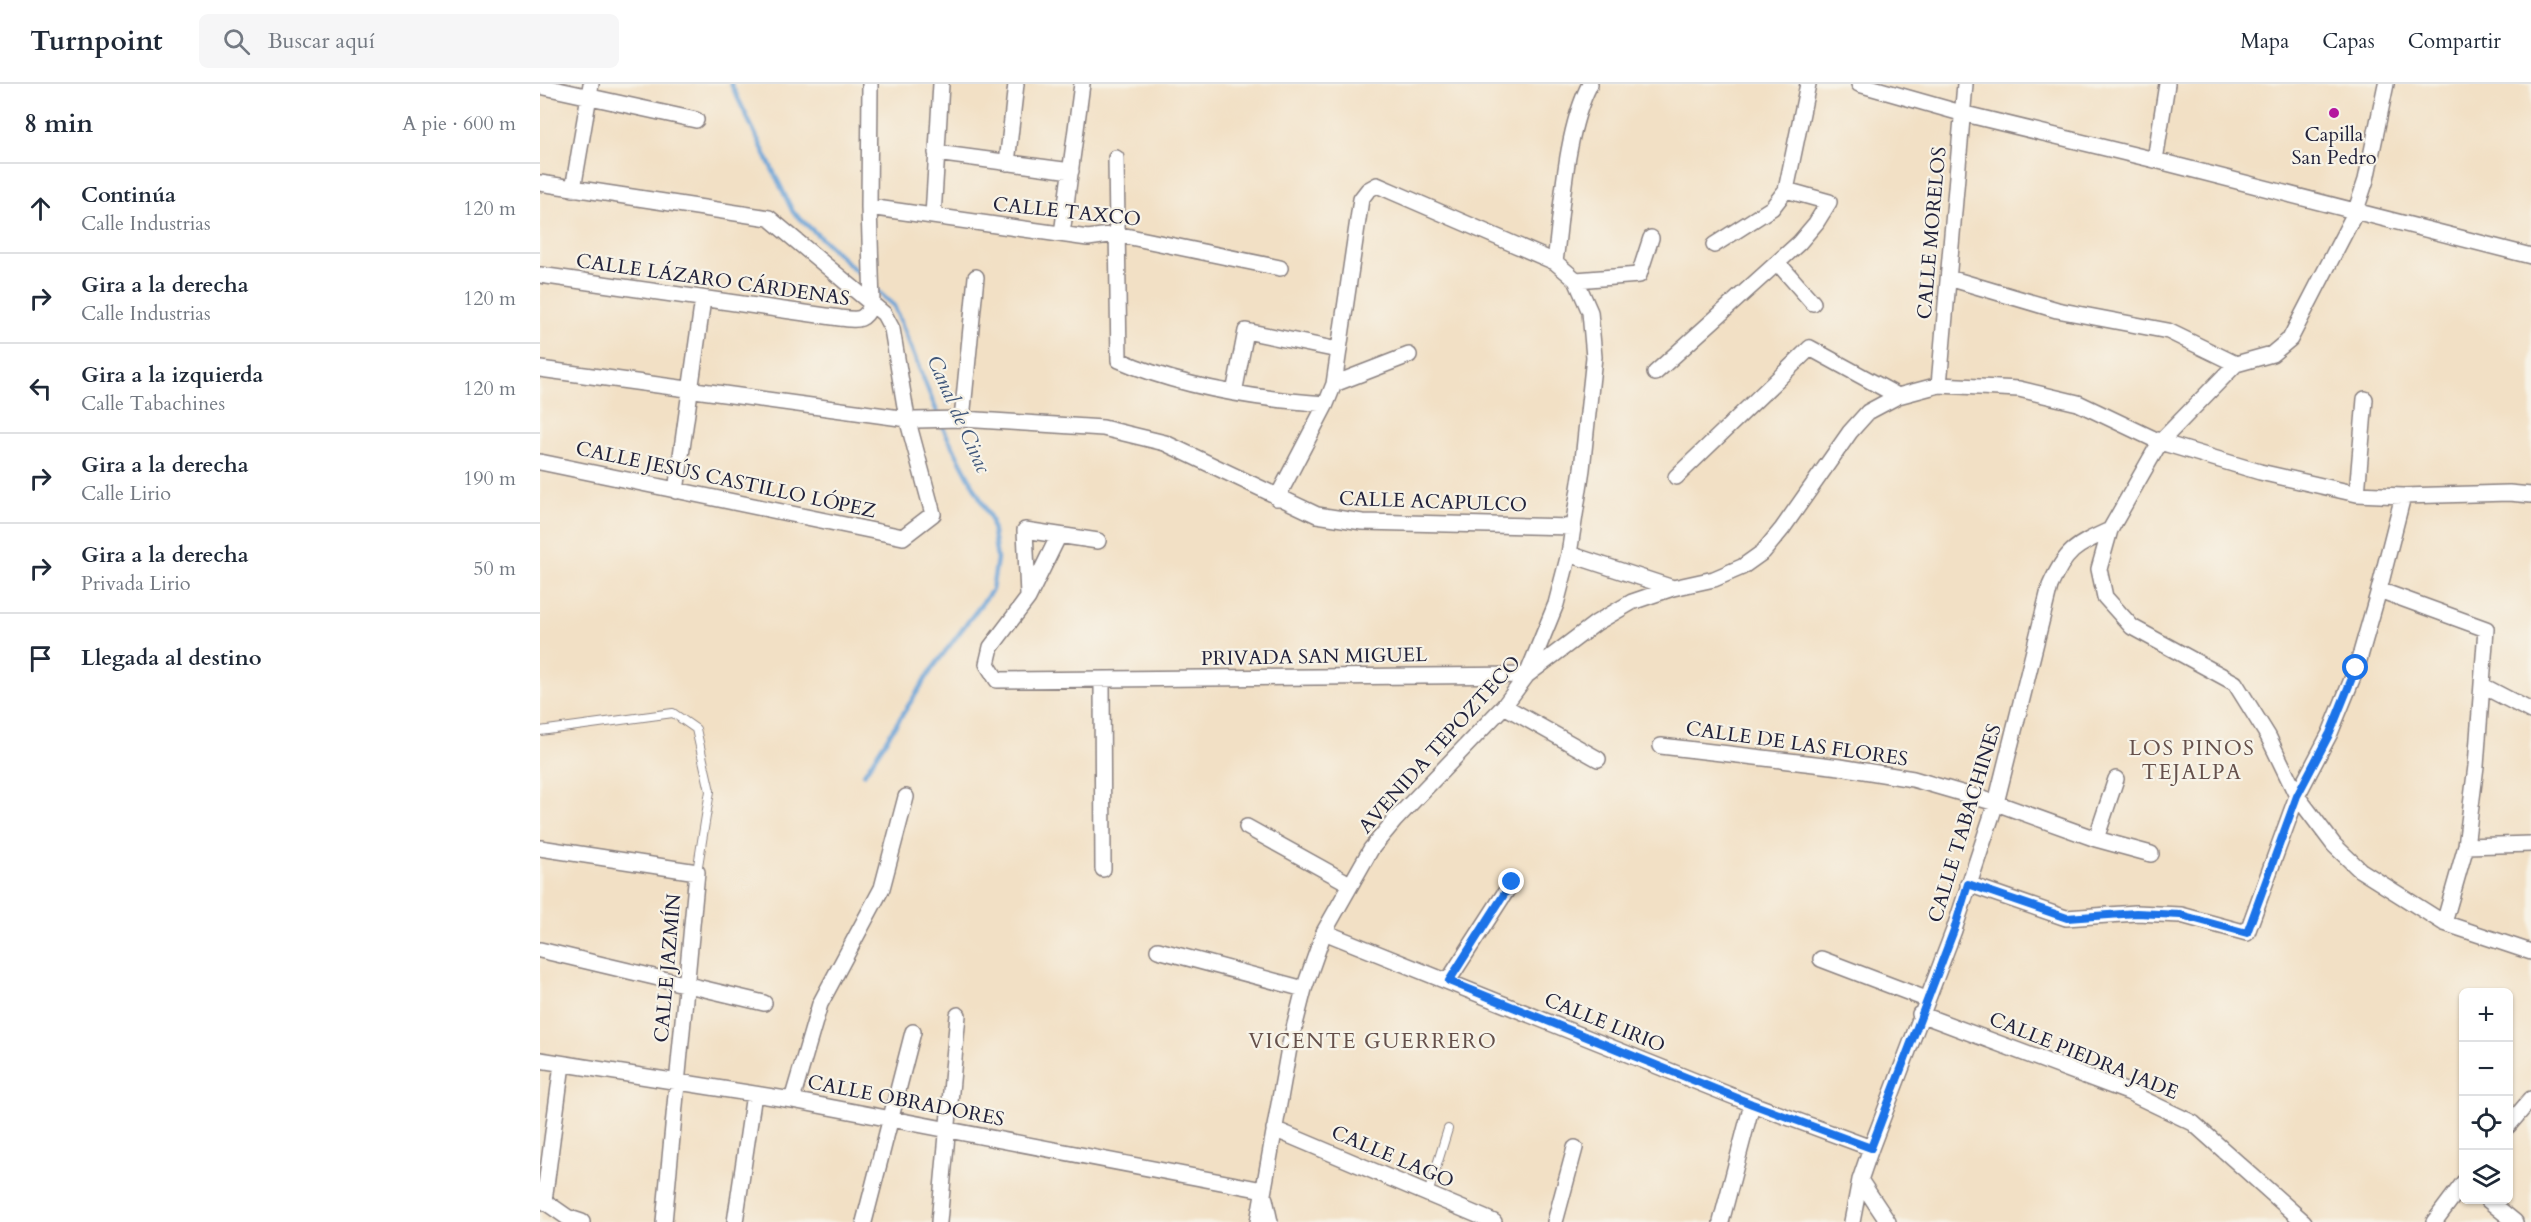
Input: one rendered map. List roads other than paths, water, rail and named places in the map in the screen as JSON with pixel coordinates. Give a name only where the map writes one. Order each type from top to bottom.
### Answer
[{"type":"street","points":[[870,84],[869,207],[872,298]]},
{"type":"street","points":[[933,216],[941,84]]},
{"type":"street","points":[[1007,163],[1016,84]]},
{"type":"street","points":[[1062,234],[1082,84]]},
{"type":"street","points":[[1555,262],[1568,158],[1582,99],[1590,84]]},
{"type":"street","points":[[1714,245],[1772,208],[1786,190],[1808,84]]},
{"type":"street","points":[[1859,84],[1961,113],[2531,256]]},
{"type":"street","name":"CALLE MORELOS","points":[[1940,385],[1965,84]]},
{"type":"street","points":[[2155,160],[2167,84]]},
{"type":"street","points":[[2386,84],[2366,180],[2355,213],[2290,339],[2272,354],[2236,364],[2160,442],[2110,531],[2098,569],[2105,597],[2132,627],[2235,682],[2268,736],[2297,796],[2334,845],[2360,870],[2444,923],[2531,952]]},
{"type":"street","points":[[540,86],[590,91],[696,120]]},
{"type":"street","points":[[573,189],[590,91]]},
{"type":"street","points":[[936,153],[1071,171]]},
{"type":"street","points":[[1116,158],[1119,360],[1148,373],[1234,393],[1279,401],[1326,404]]},
{"type":"street","points":[[540,183],[769,218],[872,298],[884,314],[892,329],[911,419]]},
{"type":"street","points":[[1277,498],[1334,384],[1361,199],[1368,190],[1377,185],[1555,262],[1576,280],[1590,312],[1594,357],[1582,469],[1569,554],[1556,604],[1527,675]]},
{"type":"street","points":[[1655,373],[1778,263],[1816,224],[1829,202],[1786,190]]},
{"type":"street","name":"CALLE TAXCO","points":[[869,207],[1088,238],[1116,234],[1280,268]]},
{"type":"street","points":[[1576,280],[1639,275],[1651,238]]},
{"type":"street","points":[[1778,263],[1813,303]]},
{"type":"street","name":"CALLE LÁZARO CÁRDENAS","points":[[540,275],[857,320],[867,315],[872,298]]},
{"type":"street","points":[[955,419],[976,278]]},
{"type":"street","points":[[1949,278],[2057,310],[2168,331],[2236,364]]},
{"type":"street","points":[[676,491],[703,299]]},
{"type":"street","points":[[1234,393],[1245,332],[1338,350]]},
{"type":"street","points":[[1676,477],[1810,348],[1898,396]]},
{"type":"street","points":[[1334,384],[1409,355]]},
{"type":"street","name":"CALLE ACAPULCO","points":[[540,369],[911,419],[955,419],[1103,428],[1165,443],[1317,516],[1362,522],[1573,527]]},
{"type":"street","name":"AVENIDA TEPOZTECO","points":[[1258,1222],[1289,1048],[1304,988],[1324,932],[1371,849],[1395,820],[1504,706],[1527,675],[1596,623],[1632,602],[1673,588],[1714,579],[1763,552],[1850,432],[1868,412],[1898,396],[1940,385],[2019,389],[2078,403],[2160,442],[2260,472],[2357,494],[2403,496],[2509,493],[2531,495]]},
{"type":"street","points":[[2357,494],[2366,399]]},
{"type":"street","name":"CALLE JESÚS CASTILLO LÓPEZ","points":[[540,462],[903,537],[933,513],[911,419]]},
{"type":"street","points":[[1968,884],[2067,918],[2136,913],[2181,915],[2247,933],[2297,796],[2330,733],[2356,668],[2403,496]]},
{"type":"street","points":[[1028,598],[1025,530],[1098,541]]},
{"type":"street","name":"CALLE TABACHINES","points":[[1852,1222],[1860,1180],[1923,1007],[1954,930],[1996,803],[2050,586],[2061,561],[2078,545],[2110,531]]},
{"type":"street","points":[[1028,598],[1059,535]]},
{"type":"street","points":[[1569,554],[1673,588]]},
{"type":"street","points":[[2379,590],[2486,629],[2483,686],[2466,846],[2444,923]]},
{"type":"street","name":"PRIVADA SAN MIGUEL","points":[[1028,598],[992,647],[987,664],[998,680],[1527,675]]},
{"type":"street","points":[[1102,680],[1103,869]]},
{"type":"street","points":[[2483,686],[2531,711]]},
{"type":"street","points":[[1504,706],[1598,759]]},
{"type":"street","name":"CALLE DE LAS FLORES","points":[[1661,746],[1840,767],[1902,777],[1996,803],[2096,839],[2151,854]]},
{"type":"street","points":[[2096,839],[2116,779]]},
{"type":"street","points":[[792,1100],[820,1004],[882,888],[906,797]]},
{"type":"street","points":[[1247,827],[1350,884]]},
{"type":"street","points":[[2466,846],[2531,844]]},
{"type":"street","name":"CALLE JAZMÍN","points":[[540,848],[697,872],[664,1222]]},
{"type":"street","points":[[1449,981],[1512,882]]},
{"type":"street","name":"CALLE LIRIO","points":[[1324,932],[1752,1104],[1871,1148]]},
{"type":"street","points":[[540,950],[764,1003]]},
{"type":"street","points":[[1158,950],[1304,988]]},
{"type":"street","name":"CALLE PIEDRA JADE","points":[[1821,959],[1923,1007],[2128,1092],[2193,1123],[2304,1222]]},
{"type":"street","points":[[939,1222],[958,1015]]},
{"type":"street","points":[[864,1222],[913,1032]]},
{"type":"street","name":"CALLE OBRADORES","points":[[540,1060],[792,1100],[1263,1190]]},
{"type":"street","points":[[562,1064],[546,1126],[542,1202],[567,1217],[582,1222]]},
{"type":"street","points":[[735,1222],[750,1093]]},
{"type":"street","points":[[2513,1120],[2531,1099]]},
{"type":"street","points":[[1721,1222],[1752,1104]]},
{"type":"street","name":"CALLE LAGO","points":[[1274,1129],[1494,1222]]},
{"type":"street","points":[[1555,1222],[1575,1148]]},
{"type":"street","points":[[1860,1180],[1888,1222]]},
{"type":"street","points":[[2434,1222],[2459,1188]]},
{"type":"street","points":[[1263,1190],[1270,1222]]},
{"type":"street","points":[[2493,1204],[2515,1222]]},
{"type":"lane","points":[[540,731],[673,713],[696,729],[710,791],[697,872]]},
{"type":"lane","points":[[1428,1194],[1448,1129]]},
{"type":"waterway","name":"Canal de Civac","points":[[731,84],[793,212],[867,281]]},
{"type":"waterway","name":"Canal de Civac","points":[[864,774],[932,669],[992,590],[997,559],[991,519],[946,434],[894,306],[875,289]]},
{"type":"place","name":"Capilla San Pedro","points":[[2334,113]]},
{"type":"district","name":"LOS PINOS TEJALPA","points":[[2192,760]]},
{"type":"district","name":"VICENTE GUERRERO","points":[[1373,1041]]}]
